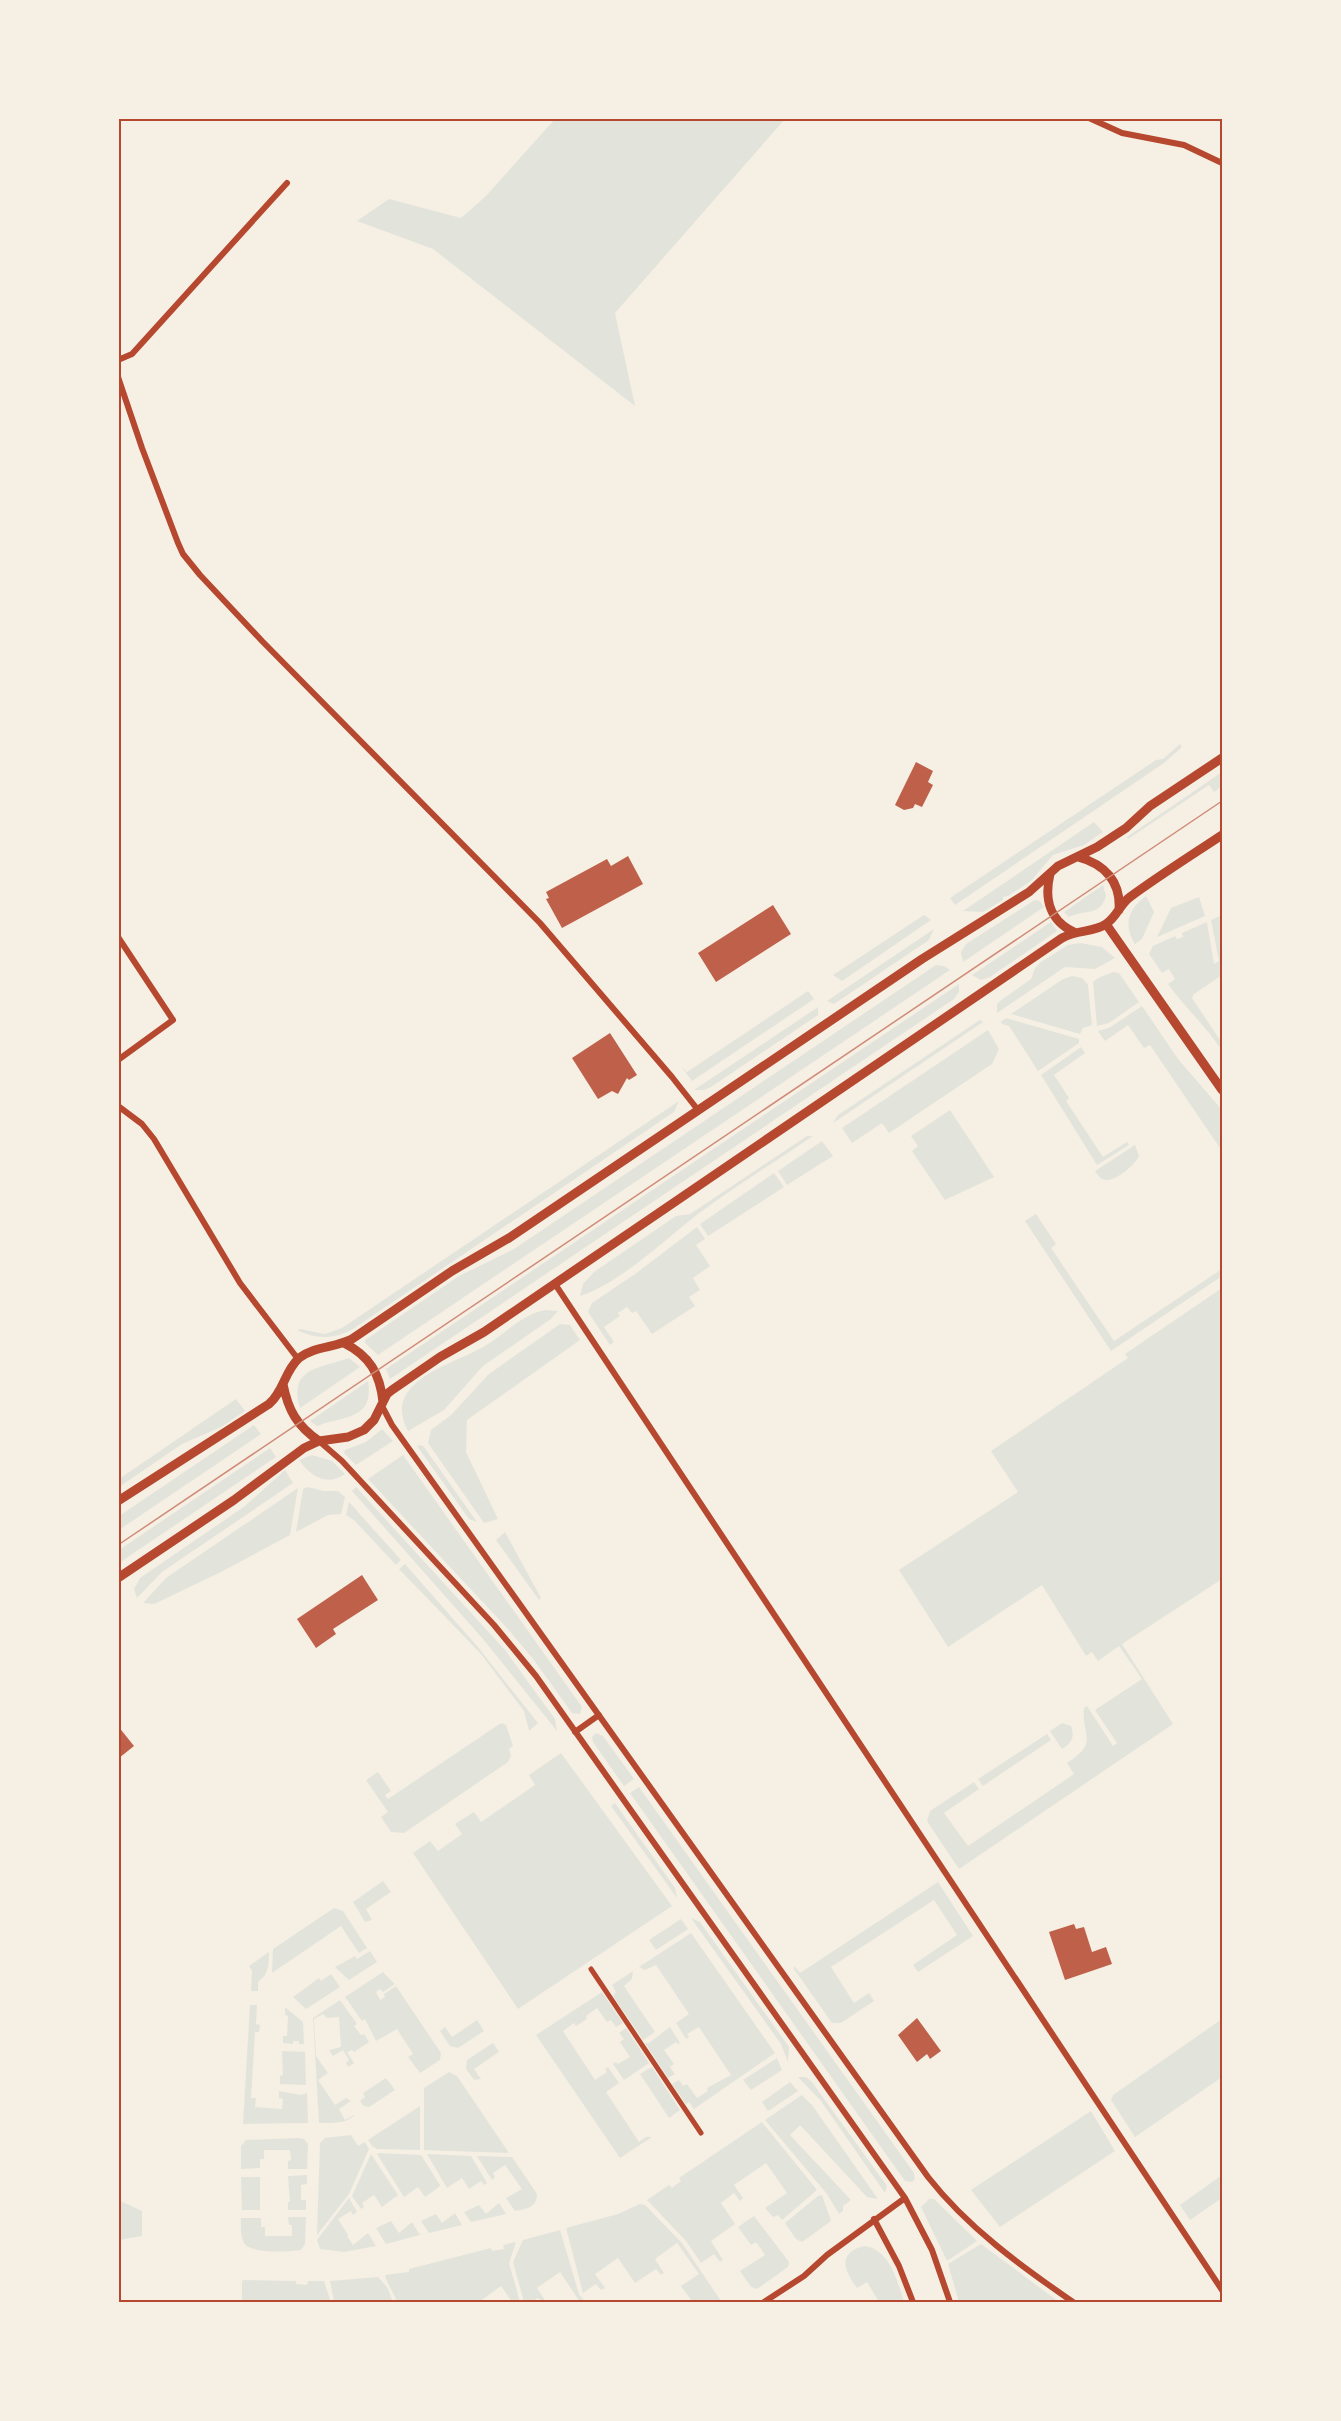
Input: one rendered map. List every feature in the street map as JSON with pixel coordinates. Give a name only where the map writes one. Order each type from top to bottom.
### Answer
[{"type":"street","points":[[1089,118],[1122,133],[1185,145],[1222,163]]},
{"type":"street","points":[[118,360],[132,354],[287,183]]},
{"type":"street","points":[[118,377],[178,543],[190,563],[305,686],[500,881],[628,1025],[698,1110]]},
{"type":"street","points":[[118,1501],[258,1412],[279,1394],[287,1372],[298,1359],[312,1351],[344,1343],[458,1268],[509,1238],[922,959],[1029,892],[1062,863],[1078,857],[1120,832],[1150,806],[1222,758]]},
{"type":"street","points":[[118,1578],[234,1500],[295,1453],[319,1441],[342,1439],[358,1433],[374,1420],[387,1394],[396,1387],[484,1332],[1074,932],[1106,924],[1130,897],[1222,835]]},
{"type":"street","points":[[1078,857],[1100,866],[1111,876],[1118,893],[1119,910]]},
{"type":"street","points":[[1050,874],[1047,892],[1052,913],[1060,924],[1074,932]]},
{"type":"street","points":[[1106,924],[1222,1090]]},
{"type":"street","points":[[118,937],[172,1020],[118,1060]]},
{"type":"street","points":[[118,1106],[142,1124],[153,1139],[240,1283],[298,1359]]},
{"type":"street","points":[[555,1284],[1222,2290]]},
{"type":"street","points":[[344,1343],[361,1353],[374,1368],[379,1379],[382,1405],[392,1425],[934,2186],[985,2236],[1073,2302]]},
{"type":"street","points":[[283,1384],[288,1405],[305,1431],[342,1461],[522,1658],[905,2198],[929,2243],[950,2302]]},
{"type":"street","points":[[575,1732],[599,1715]]},
{"type":"street","points":[[591,1969],[701,2133]]},
{"type":"street","points":[[764,2302],[813,2269],[873,2219],[905,2198]]},
{"type":"street","points":[[873,2219],[899,2266],[913,2302]]},
{"type":"shaded area","points":[[555,119],[785,119],[615,313],[635,406],[433,249],[357,221],[389,199],[461,218],[485,197]]},
{"type":"shaded area","points":[[1180,744],[1182,747],[1164,763],[955,905],[950,898],[1156,760],[1163,759]]},
{"type":"shaded area","points":[[1222,772],[1222,786],[1214,792],[1209,785],[1128,839],[1127,837]]},
{"type":"shaded area","points":[[1094,822],[1103,832],[1084,845],[1053,855],[1031,881],[983,912],[963,911]]},
{"type":"shaded area","points":[[1103,885],[1106,896],[1096,910],[1069,917],[1064,912]]},
{"type":"shaded area","points":[[1146,896],[1154,912],[1142,939],[1135,944],[1129,930],[1129,918],[1135,906]]},
{"type":"shaded area","points":[[1199,897],[1205,916],[1157,937],[1171,908]]},
{"type":"shaded area","points":[[1035,900],[1040,901],[1044,907],[963,962],[961,952],[966,944]]},
{"type":"shaded area","points":[[924,915],[931,920],[842,981],[833,975]]},
{"type":"shaded area","points":[[1222,915],[1222,975],[1194,994],[1192,998],[1222,1043],[1222,1051],[1168,984],[1175,979],[1169,969],[1162,973],[1149,954],[1153,946],[1175,936],[1177,939],[1183,937],[1182,933],[1207,922],[1214,964],[1219,961],[1211,920]]},
{"type":"shaded area","points":[[1051,922],[1057,931],[990,977],[981,980],[972,975]]},
{"type":"shaded area","points":[[934,929],[929,940],[834,1004],[827,1001]]},
{"type":"shaded area","points":[[1080,943],[1102,947],[1115,958],[1095,969],[1065,967],[997,1013],[997,1004],[1031,979],[1035,968],[1041,962],[1068,945]]},
{"type":"shaded area","points":[[936,965],[950,970],[378,1355],[365,1343],[365,1340],[459,1276],[514,1249]]},
{"type":"shaded area","points":[[1113,972],[1119,973],[1139,1002],[1109,1023],[1097,1026],[1093,982]]},
{"type":"shaded area","points":[[1072,976],[1082,978],[1088,985],[1092,1025],[1083,1028],[1080,1034],[1011,1014],[1063,979]]},
{"type":"shaded area","points":[[959,984],[959,992],[954,999],[390,1379],[386,1369]]},
{"type":"shaded area","points":[[808,991],[814,999],[692,1081],[681,1066],[687,1072]]},
{"type":"shaded area","points":[[1142,1006],[1178,1059],[1222,1110],[1222,1151],[1150,1045],[1144,1048],[1128,1025],[1105,1041],[1098,1031],[1109,1028]]},
{"type":"shaded area","points":[[818,1007],[818,1015],[711,1087],[694,1090]]},
{"type":"shaded area","points":[[1006,1018],[1079,1039],[1079,1043],[1038,1071],[1009,1026],[1002,1024],[1001,1022]]},
{"type":"shaded area","points":[[980,1020],[983,1022],[833,1123],[838,1115]]},
{"type":"shaded area","points":[[988,1030],[999,1049],[992,1064],[889,1133],[882,1123],[852,1143],[842,1128]]},
{"type":"shaded area","points":[[1081,1047],[1085,1053],[1054,1075],[1069,1098],[1066,1101],[1103,1157],[1127,1142],[1129,1145],[1097,1165],[1041,1075]]},
{"type":"shaded area","points":[[679,1101],[674,1112],[353,1329],[339,1335],[325,1337],[297,1330],[325,1334],[342,1328]]},
{"type":"shaded area","points":[[950,1110],[994,1177],[945,1200],[912,1151],[918,1146],[911,1136]]},
{"type":"shaded area","points":[[807,1136],[813,1136],[698,1214],[627,1271],[596,1290],[580,1296],[583,1284],[594,1272],[676,1216],[690,1214]]},
{"type":"shaded area","points":[[822,1141],[833,1156],[787,1185],[778,1171]]},
{"type":"shaded area","points":[[1135,1145],[1139,1156],[1137,1160],[1120,1175],[1105,1180],[1095,1171]]},
{"type":"shaded area","points":[[774,1173],[784,1187],[708,1236],[700,1224]]},
{"type":"shaded area","points":[[1036,1214],[1056,1244],[1051,1248],[1114,1341],[1222,1269],[1222,1276],[1111,1351],[1025,1221]]},
{"type":"shaded area","points":[[697,1227],[705,1239],[696,1245],[710,1266],[693,1278],[700,1290],[689,1297],[695,1306],[652,1334],[636,1311],[632,1313],[627,1307],[618,1313],[620,1316],[604,1327],[614,1342],[610,1345],[588,1312],[592,1303]]},
{"type":"shaded area","points":[[1222,1288],[1222,1579],[1122,1644],[1173,1724],[959,1869],[927,1821],[930,1811],[974,1782],[979,1789],[944,1813],[968,1846],[1074,1774],[1067,1763],[1077,1756],[1086,1744],[1084,1708],[1087,1706],[1113,1746],[1117,1743],[1095,1710],[1142,1679],[1119,1646],[1098,1661],[1092,1652],[1086,1656],[1042,1585],[948,1647],[899,1570],[1018,1492],[991,1451],[1128,1358],[1125,1354]]},
{"type":"shaded area","points":[[546,1310],[558,1311],[551,1319],[483,1366],[444,1410],[408,1431],[402,1414],[404,1399],[412,1387],[439,1368],[483,1347],[521,1320]]},
{"type":"shaded area","points":[[560,1324],[570,1325],[580,1340],[467,1420],[466,1452],[498,1519],[484,1523],[428,1443],[431,1430],[451,1415],[489,1374]]},
{"type":"shaded area","points":[[349,1358],[360,1367],[300,1408],[297,1394],[303,1376],[319,1367]]},
{"type":"shaded area","points":[[368,1381],[369,1394],[366,1404],[354,1415],[317,1426],[310,1421]]},
{"type":"shaded area","points":[[236,1399],[245,1411],[221,1427],[182,1444],[119,1487],[119,1479]]},
{"type":"shaded area","points":[[254,1425],[261,1434],[119,1530],[119,1516]]},
{"type":"shaded area","points":[[382,1429],[393,1441],[356,1465],[344,1453],[345,1450],[366,1442]]},
{"type":"shaded area","points":[[421,1445],[477,1522],[469,1519],[417,1446]]},
{"type":"shaded area","points":[[270,1448],[276,1457],[119,1563],[119,1550]]},
{"type":"shaded area","points":[[312,1455],[332,1461],[345,1474],[332,1480],[319,1478],[308,1471],[299,1460]]},
{"type":"shaded area","points":[[403,1455],[582,1707],[580,1714],[572,1713],[534,1660],[507,1628],[368,1479]]},
{"type":"shaded area","points":[[285,1470],[293,1483],[162,1572],[137,1598],[134,1589],[140,1578],[245,1506]]},
{"type":"shaded area","points":[[308,1487],[323,1491],[338,1491],[345,1497],[341,1514],[328,1515],[296,1532],[303,1489]]},
{"type":"shaded area","points":[[356,1487],[505,1650],[555,1719],[557,1731],[483,1639],[352,1491]]},
{"type":"shaded area","points":[[298,1488],[290,1535],[154,1604],[143,1603],[166,1578]]},
{"type":"shaded area","points":[[349,1502],[401,1560],[396,1565],[354,1520],[346,1515]]},
{"type":"shaded area","points":[[505,1532],[541,1598],[539,1600],[496,1540]]},
{"type":"shaded area","points":[[405,1564],[477,1646],[538,1723],[529,1731],[524,1711],[481,1654],[399,1569]]},
{"type":"shaded area","points":[[501,1723],[506,1725],[513,1746],[509,1749],[511,1756],[508,1762],[404,1833],[391,1832],[381,1817],[388,1812],[366,1780],[378,1772],[391,1791],[385,1795],[388,1799]]},
{"type":"shaded area","points":[[1062,1723],[1071,1726],[1073,1737],[1062,1749],[1050,1731]]},
{"type":"shaded area","points":[[596,1733],[603,1736],[634,1779],[624,1786],[593,1742],[592,1737]]},
{"type":"shaded area","points":[[1047,1734],[1051,1740],[983,1786],[978,1779]]},
{"type":"shaded area","points":[[561,1753],[672,1906],[518,2009],[413,1853],[430,1841],[438,1851],[462,1834],[455,1824],[474,1812],[481,1822],[535,1785],[529,1775]]},
{"type":"shaded area","points":[[639,1787],[914,2173],[915,2179],[912,2182],[905,2181],[630,1793]]},
{"type":"shaded area","points":[[615,1803],[675,1888],[677,1898],[611,1806]]},
{"type":"shaded area","points":[[383,1881],[391,1892],[366,1909],[372,1920],[365,1922],[353,1902]]},
{"type":"shaded area","points":[[938,1882],[973,1936],[918,1972],[913,1965],[957,1935],[934,1900],[831,1967],[854,2003],[869,1993],[874,2001],[841,2023],[832,2023],[794,1966],[800,1973]]},
{"type":"shaded area","points":[[334,1908],[343,1911],[367,1948],[359,1953],[341,1926],[272,1973],[273,1949]]},
{"type":"shaded area","points":[[691,1918],[700,1922],[789,2047],[788,2062],[781,2044]]},
{"type":"shaded area","points":[[681,1919],[688,1929],[656,1950],[649,1940]]},
{"type":"shaded area","points":[[691,1933],[775,2053],[694,2109],[689,2102],[686,2104],[672,2084],[679,2080],[683,2086],[687,2084],[697,2098],[708,2091],[707,2088],[731,2075],[699,2027],[687,2034],[689,2037],[686,2039],[676,2023],[689,2014],[656,1965],[645,1970],[639,1967]]},
{"type":"shaded area","points":[[370,1951],[377,1962],[349,1980],[335,1967],[355,1956],[357,1959]]},
{"type":"shaded area","points":[[269,1952],[268,1968],[258,1982],[258,1991],[251,1991],[252,1971],[249,1966]]},
{"type":"shaded area","points":[[633,1971],[632,1979],[624,1986],[655,2032],[643,2040],[613,1996],[616,1992],[612,1985]]},
{"type":"shaded area","points":[[383,1972],[395,1984],[383,1992],[380,1989],[376,1992],[380,2000],[385,1997],[384,1994],[396,1986],[441,2053],[440,2060],[420,2073],[408,2057],[413,2054],[397,2029],[376,2041],[365,2019],[362,2021],[345,1997]]},
{"type":"shaded area","points":[[331,1974],[340,1987],[306,2009],[293,1997],[319,1978],[321,1981]]},
{"type":"shaded area","points":[[602,1992],[623,2023],[616,2027],[611,2020],[607,2022],[597,2008],[586,2016],[587,2019],[576,2026],[574,2023],[563,2031],[595,2080],[607,2072],[605,2069],[608,2067],[619,2083],[606,2092],[639,2142],[646,2137],[652,2137],[620,2158],[536,2035]]},
{"type":"shaded area","points":[[340,2000],[357,2024],[354,2026],[361,2035],[364,2034],[369,2042],[354,2052],[352,2050],[347,2052],[354,2063],[348,2067],[346,2063],[349,2060],[343,2050],[333,2056],[329,2050],[341,2047],[339,2017],[327,2018],[323,2014],[314,2019],[316,2056],[328,2073],[318,2080],[335,2105],[346,2098],[351,2101],[339,2109],[345,2120],[356,2114],[344,2121],[319,2123],[313,2018]]},
{"type":"shaded area","points":[[250,2005],[257,2005],[256,2024],[260,2025],[259,2032],[255,2032],[251,2098],[256,2098],[255,2107],[282,2109],[283,2099],[279,2098],[279,2091],[301,2095],[307,2093],[308,2123],[243,2124]]},
{"type":"shaded area","points":[[285,2007],[303,2022],[304,2044],[299,2044],[299,2041],[293,2041],[293,2044],[283,2043],[283,2036],[287,2036],[288,2016],[285,2015]]},
{"type":"shaded area","points":[[1222,2019],[1222,2077],[1135,2137],[1111,2100],[1113,2095]]},
{"type":"shaded area","points":[[477,2020],[484,2031],[458,2048],[450,2046],[440,2031],[445,2027],[452,2037]]},
{"type":"shaded area","points":[[670,2027],[680,2043],[676,2042],[664,2050],[674,2064],[670,2067],[675,2074],[668,2078],[645,2043],[649,2043]]},
{"type":"shaded area","points":[[626,2028],[649,2063],[624,2080],[613,2064],[616,2062],[618,2064],[630,2057],[620,2042],[624,2039],[619,2033]]},
{"type":"shaded area","points":[[493,2043],[499,2052],[474,2069],[481,2079],[474,2080],[466,2069],[467,2060]]},
{"type":"shaded area","points":[[282,2051],[305,2052],[306,2085],[280,2084],[280,2076],[283,2075]]},
{"type":"shaded area","points":[[777,2058],[782,2070],[751,2090],[743,2080]]},
{"type":"shaded area","points":[[652,2067],[680,2110],[669,2118],[640,2074]]},
{"type":"shaded area","points":[[449,2072],[457,2076],[509,2153],[424,2150],[424,2088]]},
{"type":"shaded area","points":[[798,2077],[806,2077],[812,2082],[887,2186],[885,2193],[821,2101]]},
{"type":"shaded area","points":[[386,2078],[395,2090],[369,2107],[364,2106],[360,2101],[365,2097],[363,2093]]},
{"type":"shaded area","points":[[790,2082],[798,2091],[768,2111],[762,2102]]},
{"type":"shaded area","points":[[802,2095],[812,2105],[878,2199],[867,2197],[800,2125],[790,2135],[851,2200],[843,2206],[843,2211],[839,2214],[827,2194],[765,2120]]},
{"type":"shaded area","points":[[420,2106],[420,2150],[377,2149],[372,2146],[368,2140]]},
{"type":"shaded area","points":[[1091,2111],[1115,2151],[1000,2227],[971,2190]]},
{"type":"shaded area","points":[[762,2122],[817,2190],[782,2220],[778,2215],[773,2217],[765,2208],[787,2193],[766,2163],[734,2185],[743,2198],[740,2201],[734,2193],[721,2203],[735,2224],[711,2241],[723,2260],[720,2262],[714,2254],[701,2263],[686,2241],[647,2200],[669,2185],[672,2188],[681,2181],[679,2178]]},
{"type":"shaded area","points":[[351,2135],[358,2146],[365,2142],[369,2149],[349,2194],[317,2235],[320,2143],[325,2138]]},
{"type":"shaded area","points":[[304,2139],[308,2144],[307,2169],[288,2169],[288,2161],[291,2160],[290,2150],[264,2150],[264,2159],[260,2159],[260,2168],[241,2169],[241,2146],[246,2140]]},
{"type":"shaded area","points":[[371,2154],[398,2195],[382,2207],[374,2195],[362,2203],[364,2207],[361,2209],[352,2196]]},
{"type":"shaded area","points":[[377,2154],[421,2155],[440,2185],[439,2187],[425,2197],[418,2187],[404,2197]]},
{"type":"shaded area","points":[[427,2154],[471,2156],[487,2183],[484,2185],[481,2181],[469,2189],[462,2178],[447,2188]]},
{"type":"shaded area","points":[[477,2156],[512,2157],[537,2194],[533,2205],[515,2211],[506,2198],[522,2189],[505,2165],[493,2173],[495,2177],[492,2180]]},
{"type":"shaded area","points":[[307,2175],[307,2184],[301,2185],[301,2200],[306,2200],[306,2210],[288,2210],[288,2202],[290,2202],[288,2176]]},
{"type":"shaded area","points":[[1222,2175],[1222,2198],[1190,2220],[1180,2205]]},
{"type":"shaded area","points":[[241,2177],[260,2177],[260,2210],[242,2210]]},
{"type":"shaded area","points":[[822,2195],[831,2221],[802,2242],[796,2239],[785,2223]]},
{"type":"shaded area","points":[[349,2198],[357,2212],[353,2215],[351,2211],[338,2219],[347,2236],[353,2245],[368,2233],[376,2246],[344,2252],[320,2249],[317,2240]]},
{"type":"shaded area","points":[[929,2199],[934,2199],[977,2241],[947,2261],[921,2207]]},
{"type":"shaded area","points":[[118,2200],[142,2211],[142,2236],[119,2240]]},
{"type":"shaded area","points":[[499,2203],[506,2214],[471,2222],[464,2212],[479,2205],[486,2214]]},
{"type":"shaded area","points":[[640,2204],[645,2205],[682,2243],[721,2301],[692,2301],[681,2286],[699,2274],[677,2243],[655,2259],[664,2273],[661,2275],[656,2269],[635,2283],[618,2258],[595,2274],[605,2288],[601,2290],[596,2284],[583,2293],[566,2228],[618,2214]]},
{"type":"shaded area","points":[[455,2213],[462,2225],[429,2233],[421,2221],[436,2214],[442,2223]]},
{"type":"shaded area","points":[[754,2216],[789,2262],[788,2267],[757,2289],[751,2287],[740,2271],[765,2255],[756,2242],[751,2245],[738,2227]]},
{"type":"shaded area","points":[[288,2217],[306,2217],[305,2244],[301,2250],[262,2251],[248,2247],[244,2243],[241,2234],[241,2218],[261,2218],[261,2227],[265,2227],[265,2236],[292,2236],[292,2225],[289,2225]]},
{"type":"shaded area","points":[[391,2221],[399,2233],[412,2222],[420,2235],[386,2244],[376,2228]]},
{"type":"shaded area","points":[[560,2230],[579,2294],[585,2302],[580,2302],[560,2272],[537,2288],[546,2302],[538,2298],[531,2302],[524,2302],[513,2262],[523,2240]]},
{"type":"shaded area","points":[[516,2242],[509,2263],[520,2302],[512,2302],[501,2286],[479,2302],[397,2302],[385,2275],[409,2272],[409,2269],[491,2248],[492,2251],[504,2249],[503,2245]]},
{"type":"shaded area","points":[[981,2244],[1059,2302],[959,2302],[948,2264]]},
{"type":"shaded area","points":[[864,2246],[873,2248],[886,2259],[904,2302],[879,2302],[867,2282],[857,2288],[849,2276],[846,2258],[855,2249]]},
{"type":"shaded area","points":[[378,2277],[387,2287],[393,2302],[334,2302],[330,2281]]},
{"type":"shaded area","points":[[242,2281],[296,2281],[296,2284],[307,2285],[308,2281],[324,2281],[331,2302],[242,2302]]},
{"type":"building","points":[[916,762],[933,771],[928,782],[933,785],[922,807],[915,804],[913,808],[904,810],[895,805]]},
{"type":"building","points":[[628,856],[643,884],[562,928],[546,899],[549,898],[546,892],[607,859],[611,866]]},
{"type":"building","points":[[773,905],[791,934],[716,982],[698,953]]},
{"type":"building","points":[[610,1033],[637,1075],[629,1080],[627,1078],[618,1094],[612,1091],[598,1099],[572,1058]]},
{"type":"building","points":[[362,1575],[378,1600],[333,1629],[336,1634],[316,1648],[297,1619]]},
{"type":"building","points":[[118,1726],[134,1746],[119,1758],[118,1756]]},
{"type":"building","points":[[1074,1924],[1076,1929],[1084,1927],[1092,1952],[1106,1947],[1112,1964],[1065,1980],[1049,1932]]},
{"type":"building","points":[[917,2018],[941,2051],[930,2059],[927,2054],[917,2062],[898,2035]]},
{"type":"tram line","points":[[118,1545],[1222,801]]}]
